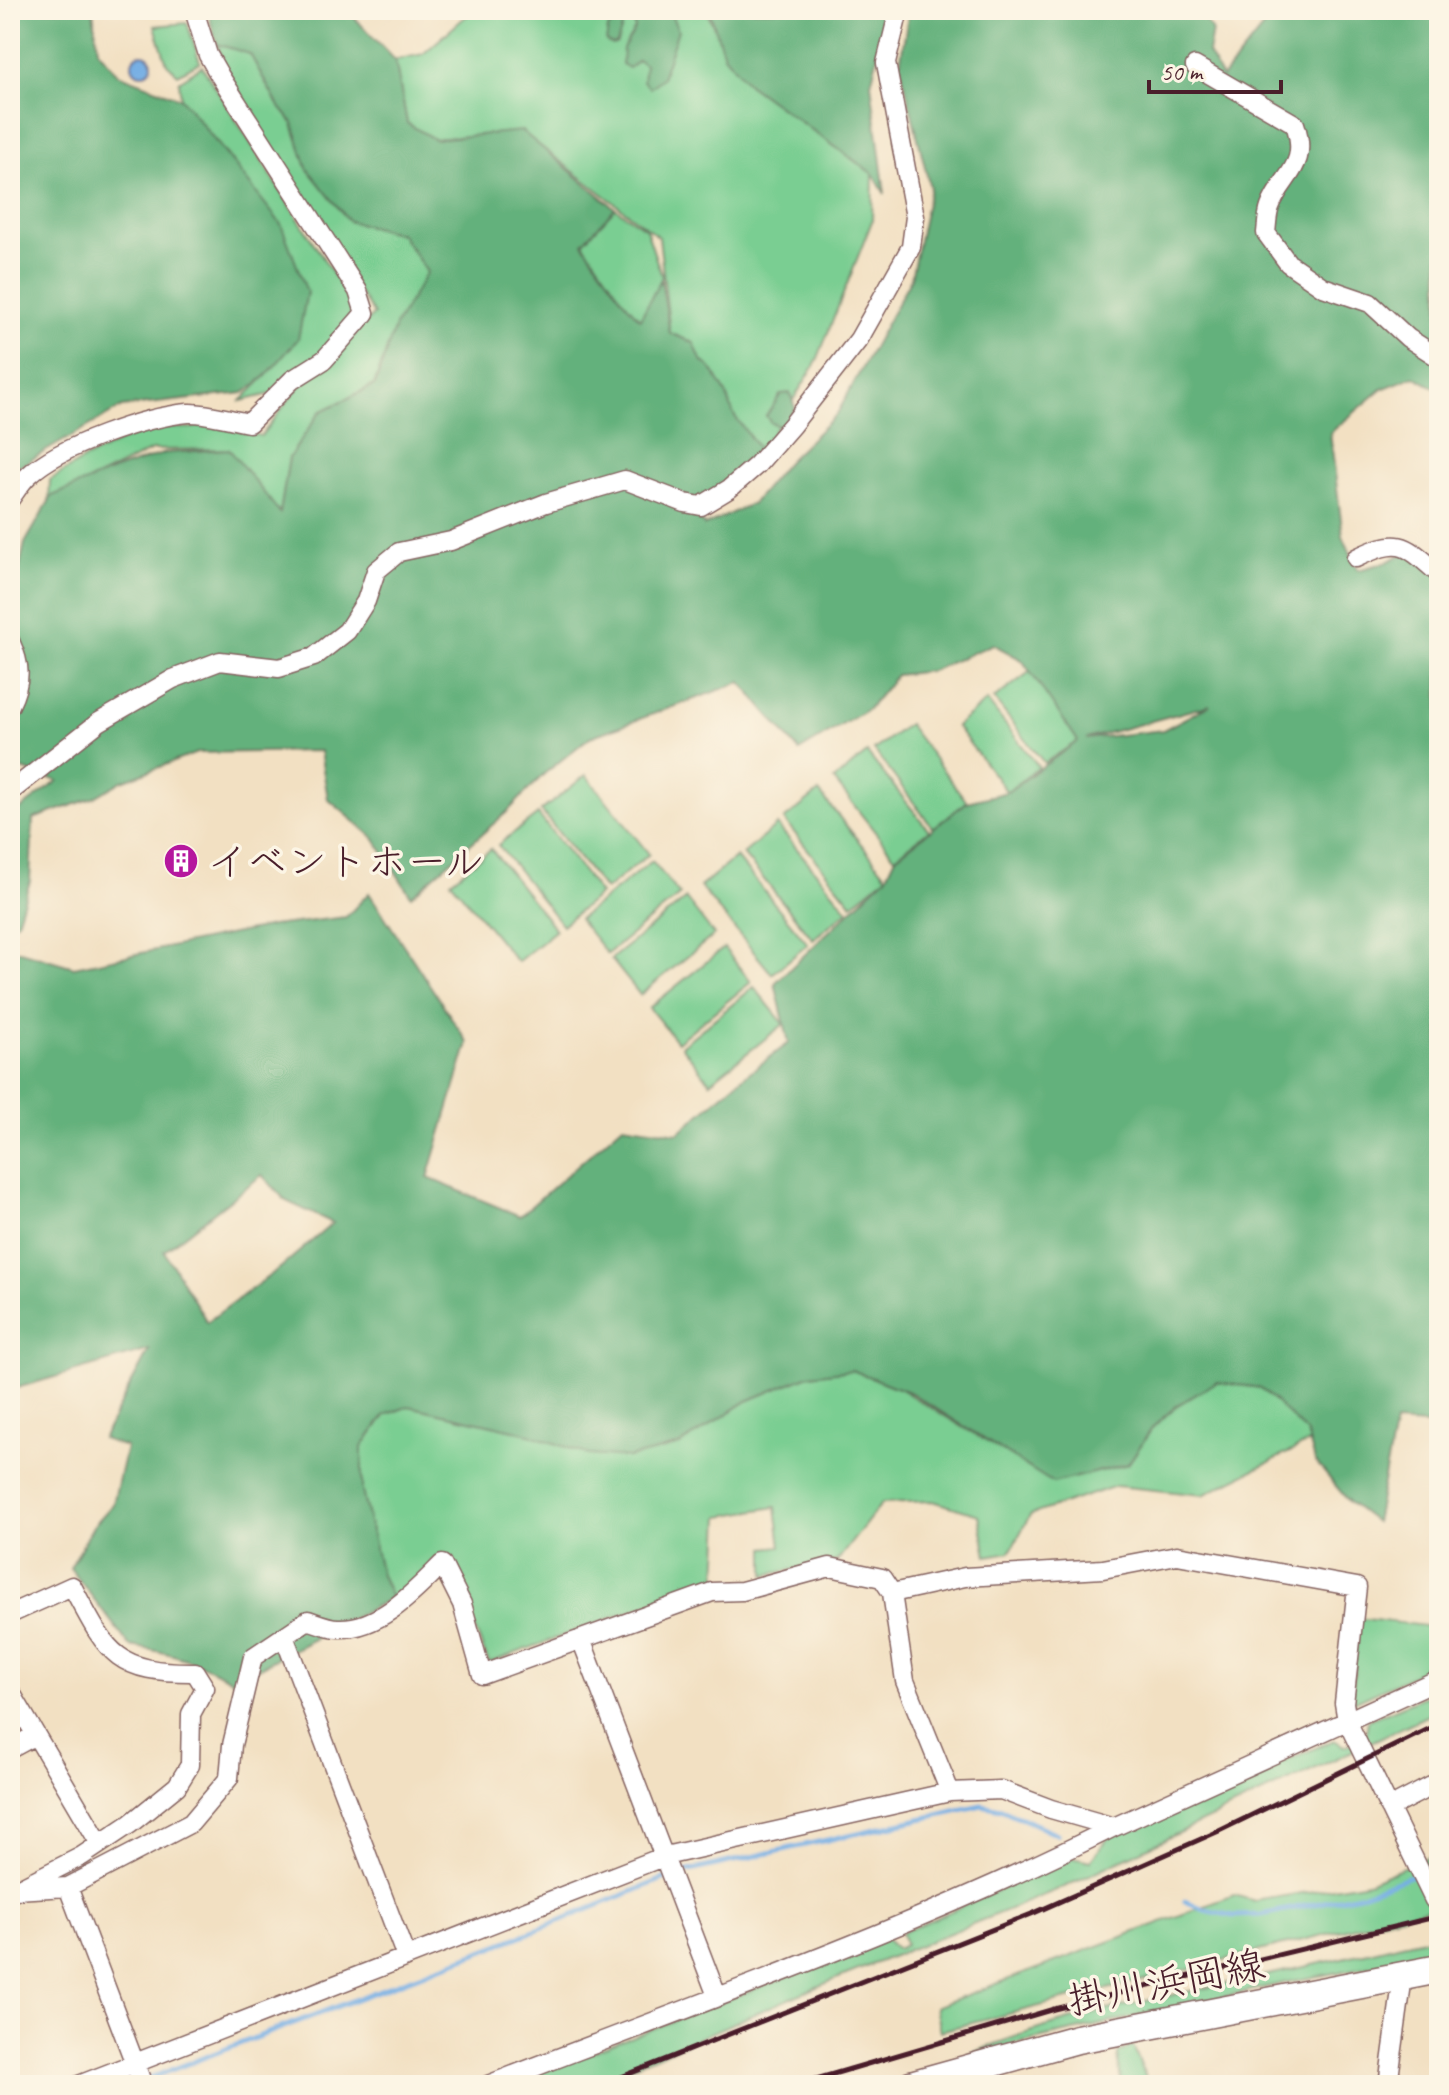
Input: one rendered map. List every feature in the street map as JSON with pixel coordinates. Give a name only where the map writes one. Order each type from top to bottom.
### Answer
[{"type":"main road","name":"掛川浜岡線","points":[[911,2085],[1077,2039],[1439,1969]]},
{"type":"street","points":[[10,499],[28,475],[50,459],[89,441],[154,419],[192,413],[249,423],[292,380],[324,360],[365,313],[358,291],[208,55],[194,10]]},
{"type":"street","points":[[10,792],[99,722],[173,679],[220,661],[279,668],[314,657],[347,631],[366,601],[376,571],[399,552],[451,541],[546,503],[625,480],[701,506],[729,489],[757,465],[859,339],[911,247],[915,217],[886,63],[899,10]]},
{"type":"street","points":[[1195,66],[1295,124],[1300,140],[1295,169],[1270,206],[1266,233],[1288,263],[1323,287],[1370,303],[1408,338],[1439,358]]},
{"type":"street","points":[[1356,558],[1386,544],[1412,549],[1439,574]]},
{"type":"street","points":[[10,641],[20,670],[18,686],[10,705]]},
{"type":"street","points":[[892,1593],[965,1577],[1103,1569],[1177,1555],[1357,1587],[1344,1703],[1347,1721],[1431,1892]]},
{"type":"street","points":[[12,1891],[68,1887],[191,1823],[229,1778],[232,1745],[253,1657],[308,1620],[339,1628],[369,1623],[409,1597],[442,1564],[462,1604],[482,1675],[712,1592],[742,1591],[830,1567],[882,1578],[892,1593],[905,1681],[950,1792]]},
{"type":"street","points":[[10,1614],[72,1586],[100,1639],[124,1662],[167,1672],[195,1672],[205,1688],[191,1714],[190,1765],[177,1786],[82,1856],[12,1891]]},
{"type":"street","points":[[284,1636],[406,1957]]},
{"type":"street","points":[[581,1639],[717,1996]]},
{"type":"street","points":[[488,2085],[892,1929],[1439,1679]]},
{"type":"street","points":[[10,1691],[100,1844]]},
{"type":"street","points":[[10,1749],[36,1735]]},
{"type":"street","points":[[1389,1808],[1439,1782]]},
{"type":"street","points":[[79,2085],[665,1856],[950,1792],[1001,1790],[1051,1809],[1114,1827]]},
{"type":"street","points":[[68,1887],[143,2085]]},
{"type":"street","points":[[1388,2085],[1403,1976]]},
{"type":"green space","points":[[10,10],[93,10],[98,50],[118,74],[181,98],[281,224],[307,292],[298,339],[266,376],[244,393],[122,407],[20,466],[10,463]]},
{"type":"green space","points":[[207,10],[347,10],[395,60],[407,123],[434,139],[522,131],[615,208],[583,243],[640,319],[661,279],[670,333],[694,343],[701,360],[711,368],[726,393],[734,415],[761,452],[717,491],[686,504],[705,526],[753,503],[788,461],[837,414],[911,278],[930,188],[900,64],[909,10],[1199,10],[1212,31],[1208,53],[1222,78],[1277,10],[1439,10],[1439,390],[1414,376],[1382,389],[1330,433],[1343,536],[1358,570],[1387,562],[1412,549],[1439,574],[1439,1426],[1395,1423],[1375,1522],[1350,1503],[1315,1461],[1307,1433],[1261,1388],[1216,1382],[1176,1406],[1153,1427],[1128,1464],[1053,1483],[911,1393],[852,1370],[809,1375],[747,1401],[680,1445],[629,1458],[589,1455],[523,1432],[409,1406],[385,1415],[362,1447],[362,1491],[381,1575],[391,1598],[234,1681],[184,1658],[130,1646],[70,1568],[93,1526],[113,1504],[126,1447],[102,1439],[149,1350],[10,1390],[10,948],[74,967],[271,926],[346,917],[369,893],[468,1043],[428,1178],[520,1216],[623,1125],[678,1133],[742,1078],[789,1043],[775,983],[887,876],[896,857],[967,802],[1007,792],[1078,741],[1022,660],[993,644],[931,671],[896,675],[868,709],[799,751],[741,682],[590,737],[544,774],[507,812],[411,896],[374,838],[328,799],[320,751],[197,753],[122,781],[93,798],[33,819],[30,881],[17,922],[10,924],[10,817],[58,781],[22,769],[13,725],[19,637],[14,593],[25,543],[52,496],[165,453],[229,449],[280,513],[289,458],[320,412],[375,385],[395,326],[427,272],[401,234],[349,221],[307,168],[293,123],[278,105],[250,54],[217,44]],"holes":[[[1210,705],[1163,730],[1086,739]],[[262,1175],[286,1201],[333,1223],[280,1268],[207,1322],[164,1251]]]},
{"type":"green space","points":[[473,10],[706,10],[719,38],[748,84],[873,174],[872,221],[816,363],[761,452],[670,333],[659,237],[522,132],[434,139],[407,123],[395,60],[423,54]]},
{"type":"green space","points":[[624,10],[669,10],[678,30],[662,78],[650,88],[643,81],[645,65],[638,60],[629,68],[622,64],[623,48],[635,29],[633,16],[627,13],[617,43],[606,42],[608,29]]},
{"type":"green space","points":[[709,10],[889,10],[871,83],[885,194],[873,174],[748,84],[724,55]]},
{"type":"green space","points":[[187,23],[200,62],[178,74],[167,64],[155,26]]},
{"type":"green space","points":[[217,44],[250,54],[278,105],[293,123],[307,168],[349,221],[401,234],[427,272],[388,346],[374,385],[320,412],[289,458],[280,514],[228,449],[152,450],[49,501],[50,480],[88,457],[149,428],[210,425],[261,436],[298,388],[374,314],[338,262],[225,68]]},
{"type":"green space","points":[[202,66],[354,307],[340,333],[307,366],[271,394],[241,401],[266,376],[239,170],[181,98],[179,81]]},
{"type":"green space","points":[[615,208],[646,229],[662,277],[640,320],[583,243]]},
{"type":"green space","points":[[790,393],[795,408],[781,427],[771,423],[766,416],[781,394]]},
{"type":"green space","points":[[1031,671],[1078,741],[1044,763],[994,699]]},
{"type":"green space","points":[[987,701],[1039,767],[1007,792],[956,726]]},
{"type":"green space","points":[[908,724],[967,802],[933,828],[874,750]]},
{"type":"green space","points":[[867,753],[929,830],[895,857],[834,780]]},
{"type":"green space","points":[[586,775],[649,854],[605,890],[541,811]]},
{"type":"green space","points":[[819,792],[887,876],[852,904],[784,820]]},
{"type":"green space","points":[[538,814],[600,894],[562,925],[498,845]]},
{"type":"green space","points":[[777,825],[848,910],[813,939],[743,854]]},
{"type":"green space","points":[[491,849],[556,930],[517,962],[451,881]]},
{"type":"green space","points":[[736,857],[808,944],[772,974],[700,887]]},
{"type":"green space","points":[[652,861],[680,895],[607,954],[579,919]]},
{"type":"green space","points":[[686,899],[714,935],[640,995],[611,959]]},
{"type":"green space","points":[[724,948],[751,982],[677,1042],[649,1008]]},
{"type":"green space","points":[[754,987],[784,1024],[710,1082],[681,1046]]},
{"type":"green space","points":[[852,1370],[900,1389],[1053,1482],[1128,1464],[1153,1427],[1176,1406],[1215,1382],[1261,1388],[1308,1433],[1310,1442],[1203,1495],[1116,1486],[1030,1515],[1010,1552],[987,1556],[979,1515],[933,1501],[882,1503],[837,1561],[765,1575],[765,1548],[781,1546],[776,1507],[720,1516],[717,1579],[489,1663],[445,1558],[391,1598],[381,1575],[362,1491],[362,1447],[386,1415],[409,1406],[523,1432],[680,1445],[747,1401],[809,1375]]},
{"type":"green space","points":[[1439,1610],[1439,1663],[1352,1703],[1358,1618],[1433,1627]]},
{"type":"green space","points":[[1439,1690],[1439,1710],[1064,1887],[814,1988],[588,2085],[508,2085],[885,1938],[897,1949],[905,1945],[901,1933],[1074,1857],[1090,1861],[1110,1836],[1334,1740],[1345,1746],[1365,1738],[1368,1720]]},
{"type":"green space","points":[[1439,1852],[1439,1906],[940,2031],[935,2007],[1234,1895],[1255,1901],[1368,1882]]},
{"type":"green space","points":[[1436,1936],[1427,1955],[1293,1981],[967,2055],[1040,2029],[1116,2008]]},
{"type":"green space","points":[[1133,2046],[1149,2085],[1121,2085],[1118,2053]]},
{"type":"water","points":[[142,54],[149,57],[152,64],[149,71],[142,74],[135,71],[132,64],[135,57]]},
{"type":"waterway","points":[[132,2085],[676,1874],[982,1805],[1001,1809],[1057,1834]]},
{"type":"waterway","points":[[1425,1870],[1439,1864]]},
{"type":"waterway","points":[[1185,1901],[1209,1911],[1234,1916],[1261,1915],[1359,1895],[1416,1874]]},
{"type":"railway","points":[[601,2085],[1034,1913],[1219,1831],[1439,1724]]},
{"type":"railway","points":[[796,2085],[1054,2009],[1439,1916]]},
{"type":"place","name":"イベントホール","points":[[181,861]]}]
